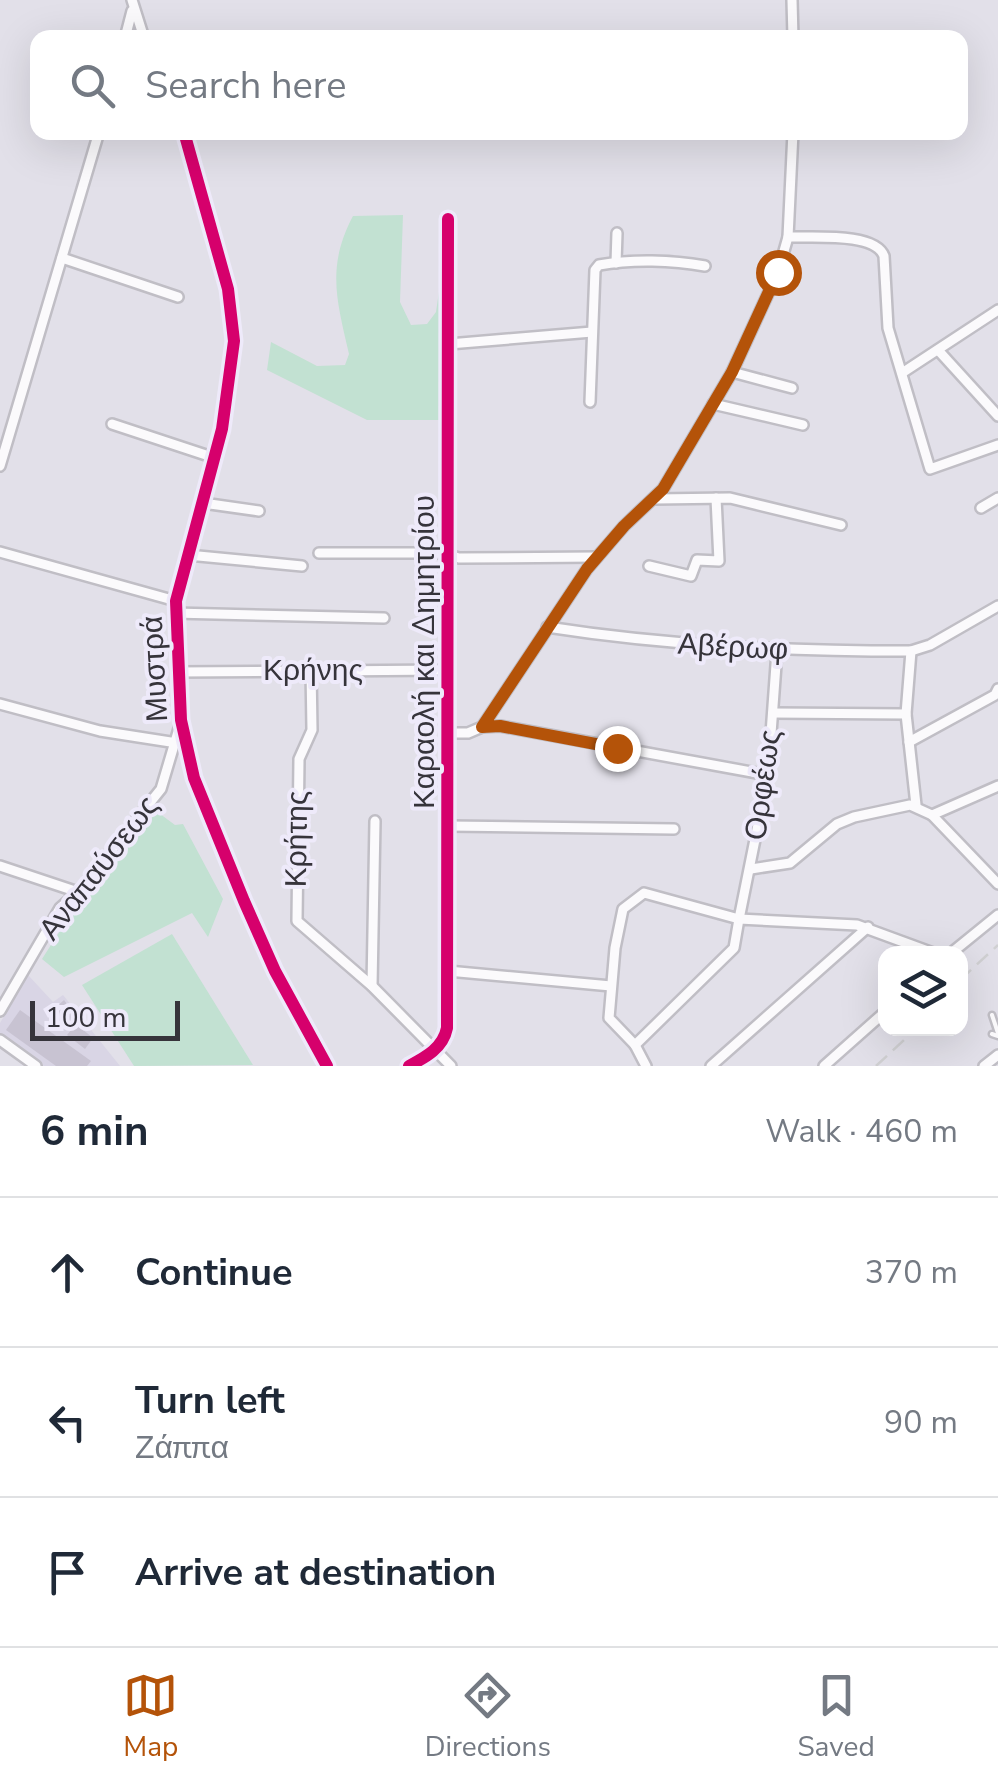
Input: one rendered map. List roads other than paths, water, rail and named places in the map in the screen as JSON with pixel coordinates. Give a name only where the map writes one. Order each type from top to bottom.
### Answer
[{"type":"street","points":[[792,0],[793,30]]},
{"type":"street","points":[[127,30],[132,4]]},
{"type":"street","points":[[132,4],[141,30]]},
{"type":"street","points":[[0,466],[97,140]]},
{"type":"street","name":"Μυστρά","points":[[186,140],[228,289],[234,341],[225,412],[174,613],[181,720],[194,778],[244,901],[275,971],[327,1066]]},
{"type":"street","points":[[482,727],[596,558],[655,498],[732,372],[778,272],[788,236],[793,140]]},
{"type":"street","name":"Καραολή και Δημητρίου","points":[[435,1050],[447,1034],[448,971],[448,219]]},
{"type":"street","points":[[616,263],[617,233]]},
{"type":"street","points":[[788,236],[868,240],[881,248],[888,328],[930,469],[998,444]]},
{"type":"street","points":[[62,258],[178,297]]},
{"type":"street","points":[[590,402],[596,270],[600,265],[685,262],[705,266]]},
{"type":"street","points":[[902,373],[998,310]]},
{"type":"street","points":[[450,344],[592,332]]},
{"type":"street","points":[[938,350],[998,416]]},
{"type":"street","points":[[732,372],[792,388]]},
{"type":"street","points":[[713,404],[803,425]]},
{"type":"street","points":[[112,424],[214,458]]},
{"type":"street","points":[[655,498],[730,498],[841,526]]},
{"type":"street","points":[[649,566],[690,576],[697,560],[719,561],[716,498]]},
{"type":"street","points":[[981,508],[998,498]]},
{"type":"street","points":[[202,502],[260,511]]},
{"type":"street","points":[[0,552],[176,601]]},
{"type":"street","points":[[319,553],[596,558]]},
{"type":"street","points":[[188,555],[302,566]]},
{"type":"street","points":[[916,806],[906,714],[916,651],[998,606]]},
{"type":"street","points":[[174,613],[384,618]]},
{"type":"street","name":"Αβέρωφ","points":[[547,627],[662,643],[778,651],[916,651]]},
{"type":"street","name":"Ορφέως","points":[[634,1045],[734,948],[768,775],[778,651]]},
{"type":"street","name":"Κρήτης","points":[[312,669],[312,730],[298,759],[296,920],[372,986],[451,1066]]},
{"type":"street","name":"Κρήνης","points":[[177,672],[449,670]]},
{"type":"street","points":[[909,742],[995,695],[998,688]]},
{"type":"street","points":[[0,704],[100,731],[177,743]]},
{"type":"street","points":[[773,713],[906,714]]},
{"type":"street","name":"Αναπαύσεως","points":[[0,1011],[60,908],[78,892],[161,789],[181,720]]},
{"type":"street","points":[[450,733],[500,726],[768,775]]},
{"type":"street","points":[[932,815],[998,786]]},
{"type":"street","points":[[750,869],[790,863],[844,820],[916,806],[932,815],[998,884]]},
{"type":"street","points":[[372,986],[374,821]]},
{"type":"street","points":[[449,826],[674,829]]},
{"type":"street","points":[[0,866],[78,892]]},
{"type":"street","points":[[646,1066],[634,1045],[609,1018],[615,948],[624,909],[644,893],[739,918],[830,922],[868,928],[915,946]]},
{"type":"street","points":[[960,946],[998,915]]},
{"type":"street","points":[[711,1066],[868,928]]},
{"type":"street","points":[[448,971],[611,986]]},
{"type":"street","points":[[824,1066],[878,1018]]},
{"type":"street","points":[[0,1040],[36,1066]]},
{"type":"street","points":[[409,1066],[435,1050]]},
{"type":"street","points":[[984,1066],[998,1054]]},
{"type":"lane","points":[[992,1015],[996,1034]]},
{"type":"railway","points":[[968,973],[998,945]]},
{"type":"railway","points":[[876,1066],[908,1036]]}]
